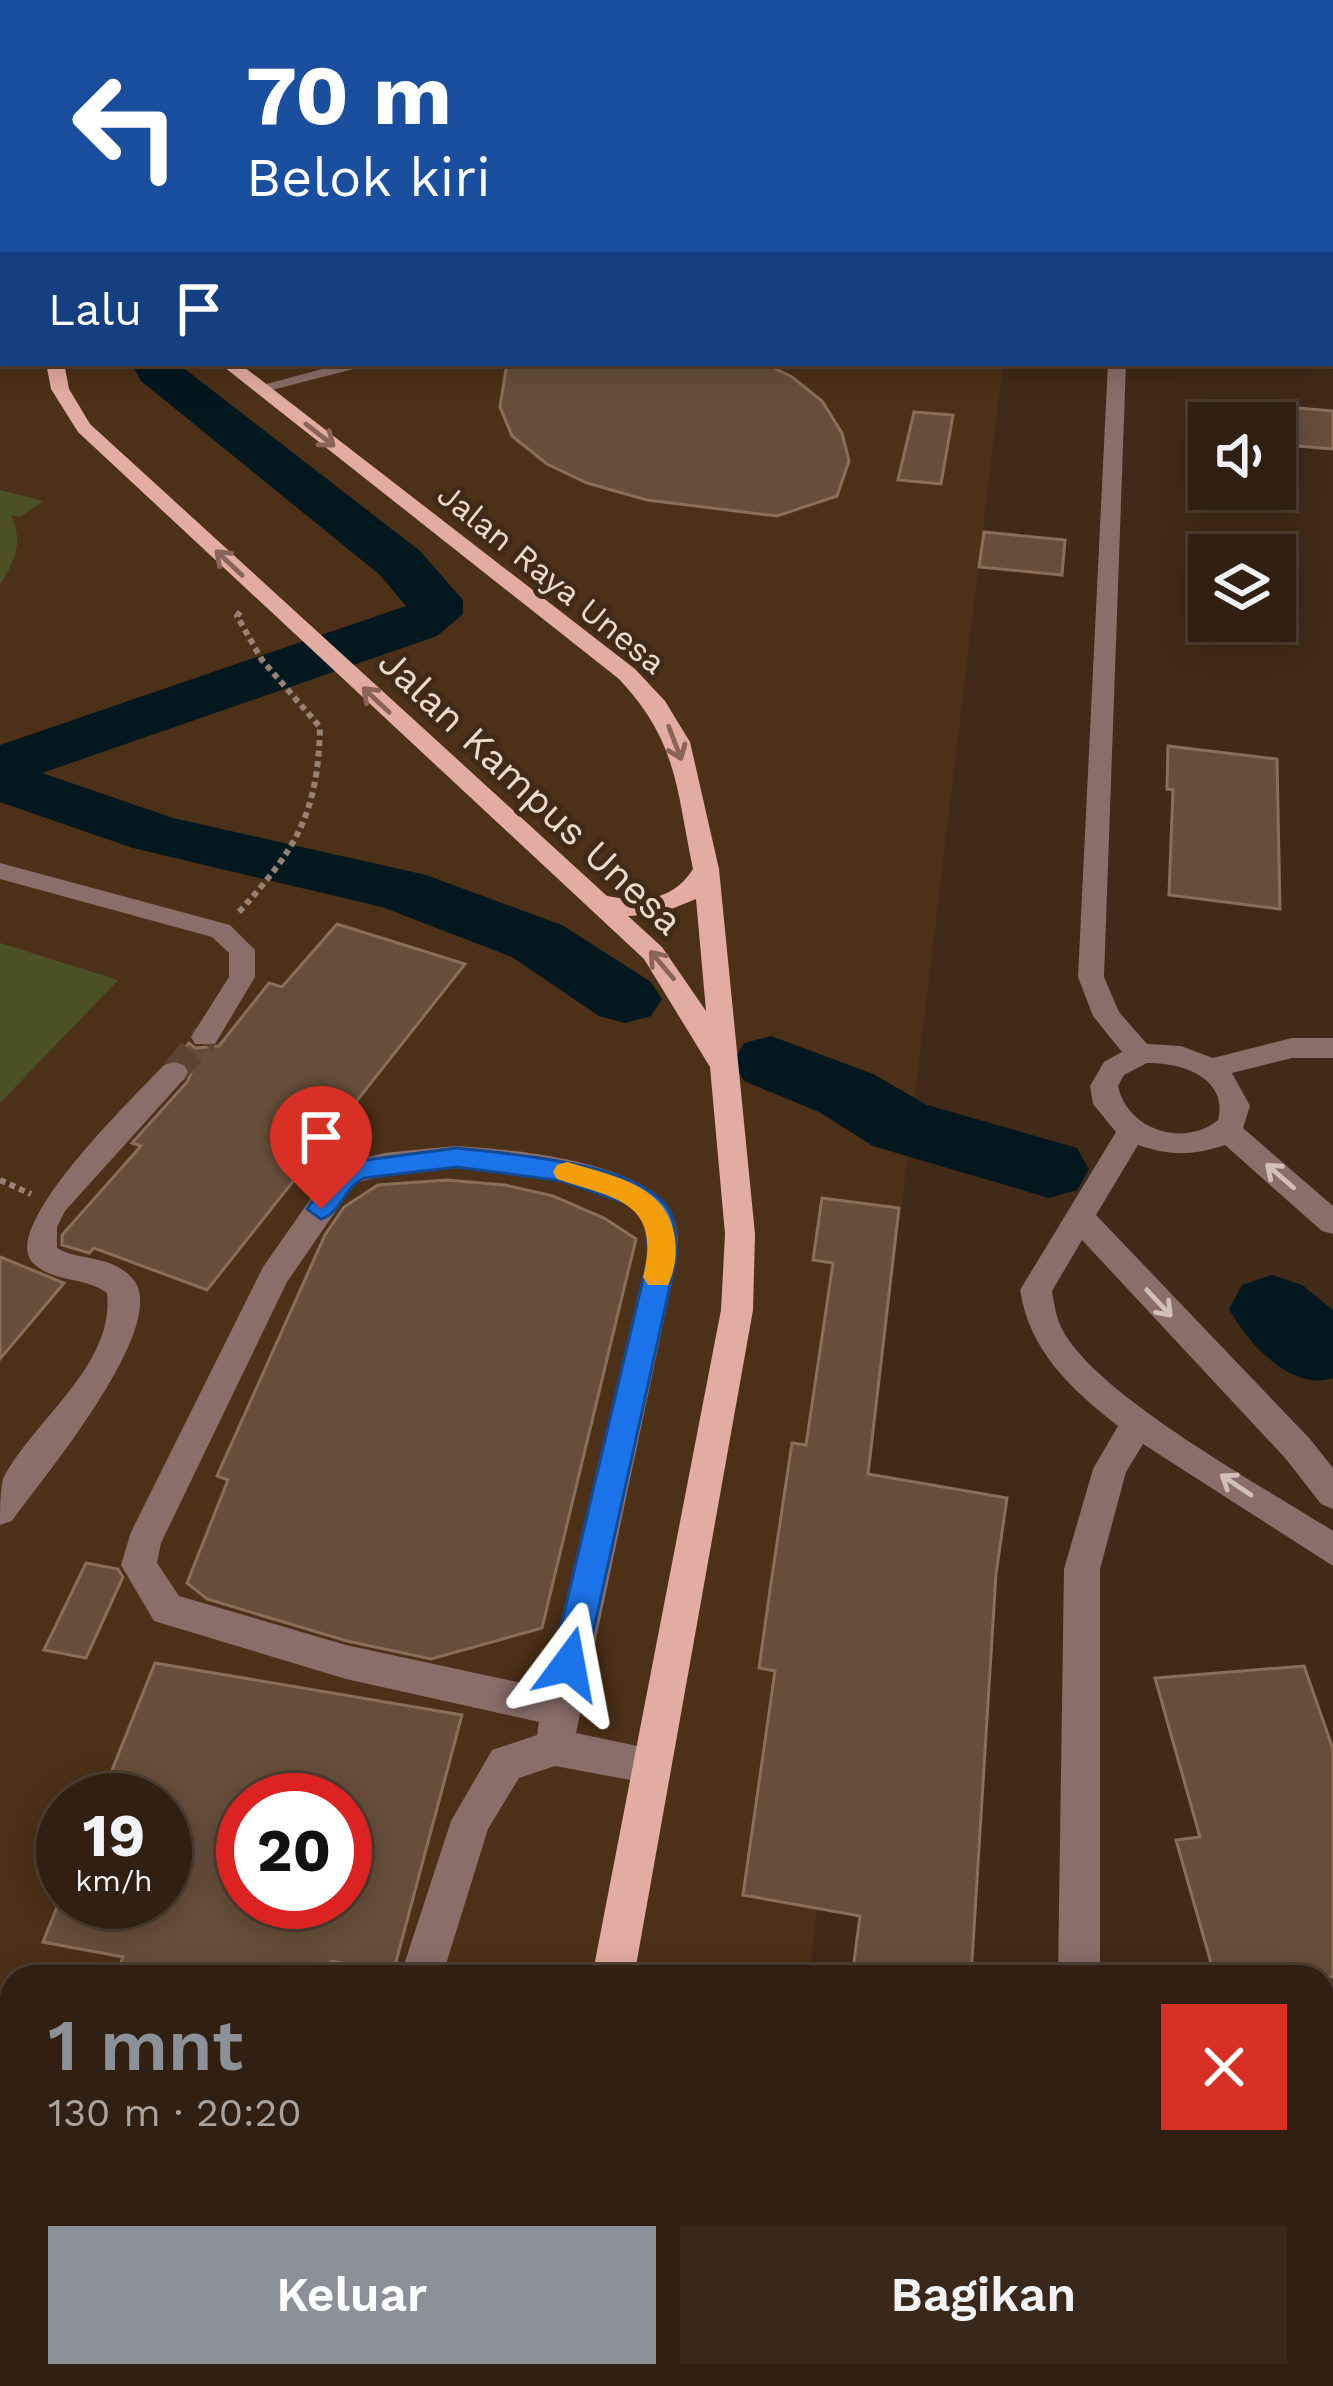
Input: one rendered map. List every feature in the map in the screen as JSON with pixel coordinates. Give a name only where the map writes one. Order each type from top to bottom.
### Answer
[{"type":"main road","name":"Jalan Kampus Unesa","points":[[56,366],[66,404],[84,428],[653,953],[675,981],[723,1065]]},
{"type":"main road","name":"Jalan Raya Unesa","points":[[232,366],[627,674],[657,706],[678,742],[706,869],[740,1234],[737,1310],[615,1965]]},
{"type":"main road","points":[[593,900],[616,908],[664,905],[685,897],[706,869]]},
{"type":"street","points":[[255,383],[295,366]]},
{"type":"street","points":[[255,383],[351,366]]},
{"type":"street","points":[[1117,366],[1090,977],[1107,1016],[1140,1054]]},
{"type":"street","points":[[0,871],[221,931],[242,950],[242,977],[206,1037]]},
{"type":"street","points":[[1210,1068],[1292,1048],[1333,1048]]},
{"type":"street","points":[[1140,1054],[1177,1054],[1210,1068],[1227,1082],[1235,1098],[1235,1115],[1227,1130],[1211,1140],[1181,1145],[1131,1131],[1107,1107],[1103,1093],[1112,1068],[1140,1054]]},
{"type":"street","points":[[0,1510],[110,1356],[125,1314],[122,1288],[99,1270],[56,1263],[41,1252],[42,1227],[54,1204],[174,1072]]},
{"type":"street","points":[[1227,1130],[1333,1223]]},
{"type":"street","points":[[1131,1131],[1036,1290],[1040,1316],[1054,1345],[1068,1360],[1139,1421],[1333,1550]]},
{"type":"street","points":[[425,1965],[471,1821],[506,1762],[557,1728],[663,1254],[658,1217],[639,1197],[563,1171],[457,1157],[344,1175],[274,1276],[142,1543],[140,1565],[167,1609],[557,1728],[652,1765]]},
{"type":"street","points":[[1079,1217],[1298,1449],[1333,1494]]},
{"type":"street","points":[[1079,1965],[1082,1569],[1110,1469],[1139,1421]]},
{"type":"path","points":[[262,660],[286,682],[320,727],[320,787],[294,851],[268,879]]},
{"type":"shaded area","points":[[0,366],[1003,366],[810,1965],[0,1965]]},
{"type":"green space","points":[[0,490],[43,501],[20,517],[11,515],[16,551],[0,584]]},
{"type":"green space","points":[[0,943],[118,980],[0,1103]]},
{"type":"building","points":[[507,366],[770,366],[822,401],[842,433],[849,461],[837,496],[777,516],[647,500],[587,483],[547,464],[512,436],[500,407]]},
{"type":"building","points":[[1296,408],[1333,411],[1333,449],[1296,446]]},
{"type":"building","points":[[914,412],[953,415],[941,484],[898,480]]},
{"type":"building","points":[[984,532],[1065,540],[1062,575],[979,567]]},
{"type":"building","points":[[1168,746],[1277,759],[1280,909],[1169,895],[1173,790],[1167,789]]},
{"type":"building","points":[[337,924],[465,964],[207,1290],[94,1248],[89,1253],[62,1245],[62,1235],[141,1146],[132,1143],[188,1081],[192,1070],[175,1058],[189,1043],[195,1048],[219,1046],[269,983],[282,987]]},
{"type":"building","points":[[447,1180],[505,1185],[553,1196],[604,1218],[636,1239],[542,1628],[431,1659],[347,1641],[207,1599],[187,1583],[228,1480],[217,1476],[325,1235],[344,1207],[378,1185]]},
{"type":"building","points":[[822,1198],[899,1208],[868,1474],[1007,1498],[996,1574],[972,1965],[854,1965],[860,1916],[743,1895],[775,1671],[759,1668],[771,1583],[792,1443],[806,1445],[833,1263],[813,1260]]},
{"type":"building","points":[[0,1257],[64,1283],[0,1359]]},
{"type":"building","points":[[86,1563],[118,1569],[123,1577],[86,1658],[44,1650]]},
{"type":"building","points":[[155,1663],[462,1715],[395,1965],[331,1961],[330,1965],[120,1965],[123,1957],[43,1942],[48,1929],[192,1929],[192,1773],[111,1773]]},
{"type":"building","points":[[1304,1666],[1333,1749],[1333,1965],[1212,1965],[1176,1840],[1200,1837],[1155,1678]]},
{"type":"waterway","points":[[0,766],[417,624],[434,614],[435,600],[400,563],[156,366]]},
{"type":"waterway","points":[[0,780],[156,834],[402,890],[537,941],[625,999]]},
{"type":"waterway","points":[[771,1062],[846,1093],[901,1126],[1049,1169]]},
{"type":"waterway","points":[[1272,1309],[1319,1348]]},
{"type":"tunnel","points":[[174,1072],[205,1037]]},
{"type":"slow traffic","points":[[567,1172],[617,1186],[639,1197],[658,1217],[663,1254],[658,1277]]},
{"type":"route","points":[[321,1209],[344,1175],[457,1157],[563,1171],[617,1186],[639,1197],[658,1217],[663,1254],[569,1664]]}]
